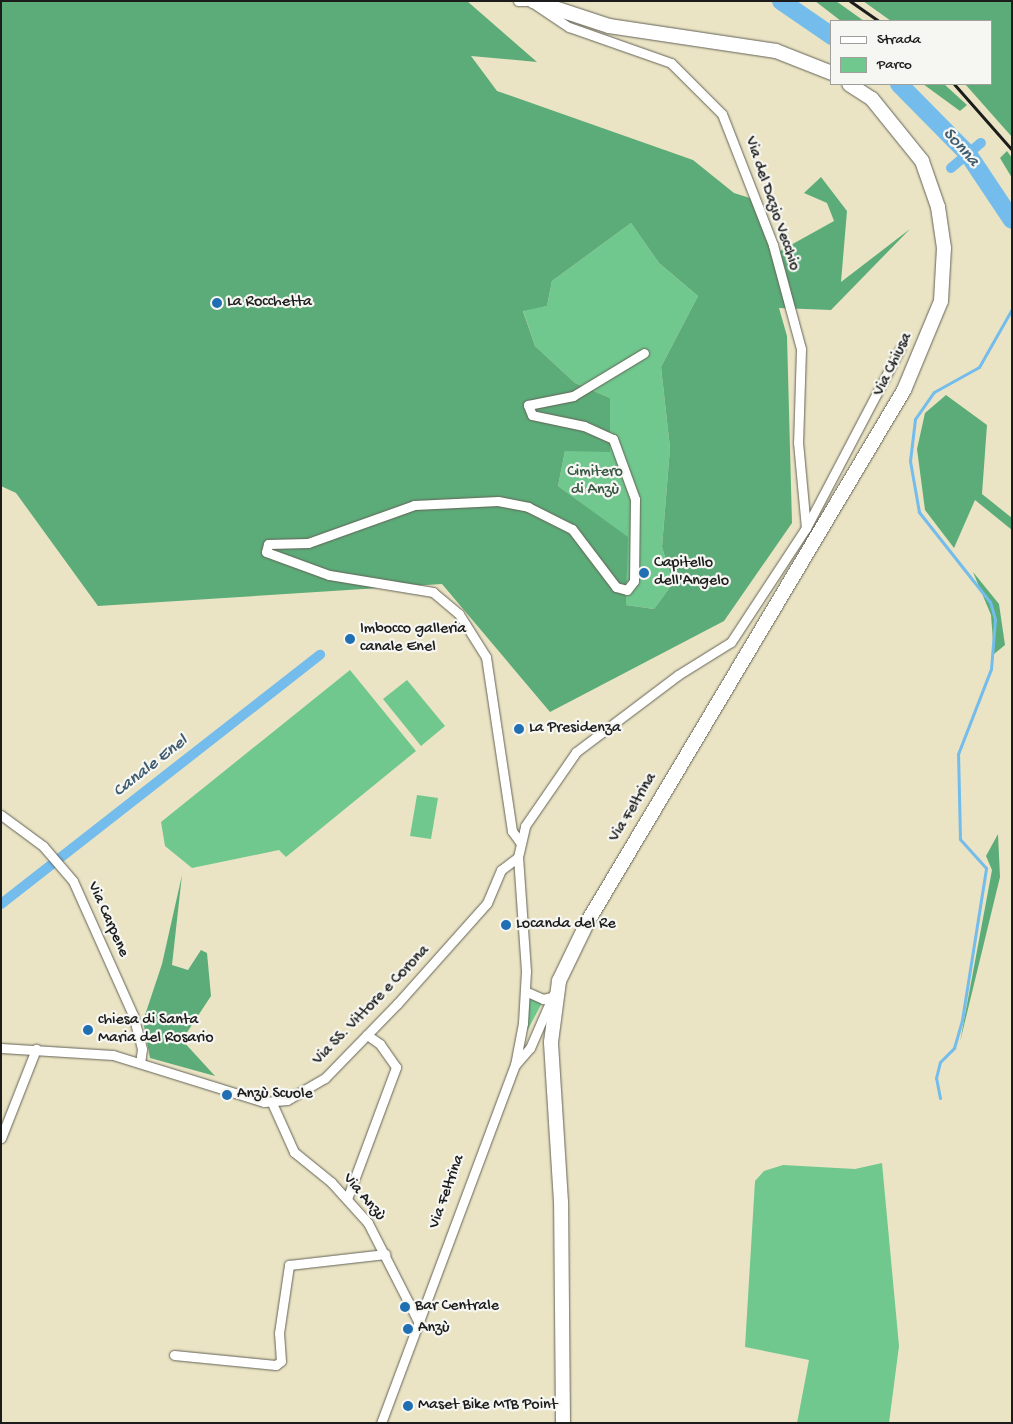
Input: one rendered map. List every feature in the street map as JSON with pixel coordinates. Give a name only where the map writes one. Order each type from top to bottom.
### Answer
[{"type":"main road","points":[[532,1],[609,26],[776,51],[830,72]]},
{"type":"main road","name":"Via Chiusa","points":[[745,656],[904,390],[940,301],[944,248],[938,207],[922,161],[872,99],[851,85]]},
{"type":"main road","name":"Via Feltrina","points":[[563,1423],[561,1202],[552,1042],[559,981],[588,921],[745,656]]},
{"type":"street","points":[[518,1],[526,1]]},
{"type":"street","name":"Via del Dazio Vecchio","points":[[532,1],[569,27],[671,63],[722,114],[773,245],[802,349],[798,442],[806,528]]},
{"type":"street","points":[[515,1065],[525,991],[518,857],[520,842],[533,810],[576,752],[678,675],[731,642],[806,528],[900,349]]},
{"type":"street","points":[[520,842],[512,831],[486,657],[459,614],[433,592],[329,575],[266,552],[268,544],[308,543],[414,505],[498,500],[528,507],[572,529],[616,587],[627,590],[634,582],[635,499],[613,439],[584,426],[532,415],[528,405],[568,398],[644,353]]},
{"type":"street","name":"Via Carpene","points":[[1,815],[43,846],[73,881],[133,1015],[142,1049],[140,1063]]},
{"type":"street","name":"Via SS. Vittore e Corona","points":[[272,1103],[287,1100],[325,1078],[448,950],[487,903],[502,870],[518,857]]},
{"type":"street","name":"Via Feltrina","points":[[381,1423],[515,1065],[530,1048],[559,981]]},
{"type":"street","points":[[525,991],[543,999],[552,997]]},
{"type":"street","points":[[347,1199],[396,1067],[380,1044],[367,1035]]},
{"type":"street","points":[[1,1048],[113,1055],[272,1103]]},
{"type":"street","points":[[1,1138],[36,1049]]},
{"type":"street","name":"Via Anzù","points":[[272,1103],[294,1152],[347,1199],[385,1254],[419,1323]]},
{"type":"street","points":[[174,1355],[276,1365],[281,1361],[279,1332],[289,1265],[385,1254]]},
{"type":"green space","points":[[1,1],[467,1],[537,62],[471,56],[497,91],[693,160],[734,193],[750,198],[780,251],[834,221],[827,203],[804,193],[821,177],[847,211],[841,282],[910,229],[831,310],[779,308],[787,336],[792,523],[724,621],[550,712],[442,584],[98,606],[16,493],[1,486]],"holes":[[[631,223],[659,263],[698,296],[661,367],[670,448],[662,547],[673,583],[654,609],[626,605],[628,537],[558,486],[565,451],[610,452],[610,398],[575,383],[535,346],[523,311],[547,306],[552,281]]]},
{"type":"green space","points":[[815,1],[836,1],[863,20],[840,20]]},
{"type":"green space","points":[[863,1],[1012,1],[1012,137],[966,85],[993,85],[993,20],[890,20]]},
{"type":"green space","points":[[924,85],[945,85],[967,105],[960,111]]},
{"type":"green space","points":[[1007,151],[1012,158],[1012,178],[1000,158]]},
{"type":"green space","name":"Cimitero di Anzù","points":[[631,223],[659,263],[698,296],[661,367],[670,448],[662,547],[673,583],[654,609],[626,605],[627,537],[558,486],[565,451],[610,398],[575,383],[535,346],[523,310],[547,306],[552,281]]},
{"type":"green space","points":[[946,395],[987,425],[982,494],[1012,518],[1012,530],[975,500],[954,548],[925,510],[917,449],[925,413]]},
{"type":"green space","points":[[973,572],[999,604],[1005,645],[994,654],[991,615]]},
{"type":"green space","points":[[350,670],[416,751],[286,857],[279,850],[192,868],[165,846],[161,822]]},
{"type":"green space","points":[[407,680],[445,726],[421,746],[383,699]]},
{"type":"green space","points":[[417,795],[438,798],[431,839],[410,836]]},
{"type":"green space","points":[[998,834],[1000,877],[960,1042],[992,870],[986,856]]},
{"type":"green space","points":[[182,875],[172,965],[188,970],[201,950],[207,953],[211,996],[182,1040],[215,1076],[150,1058],[143,1021],[162,964]]},
{"type":"green space","points":[[529,999],[543,1001],[526,1033]]},
{"type":"green space","points":[[882,1163],[899,1346],[889,1423],[797,1423],[809,1360],[745,1347],[755,1181],[764,1171],[783,1165],[855,1169]]},
{"type":"waterway","name":"Sonna","points":[[781,1],[830,35]]},
{"type":"waterway","name":"Sonna","points":[[900,85],[968,154],[1012,220]]},
{"type":"waterway","name":"Canale Enel","points":[[951,168],[981,143]]},
{"type":"waterway","points":[[940,1098],[936,1078],[940,1062],[954,1048],[962,1020],[986,868],[960,839],[958,754],[991,669],[995,619],[990,602],[919,512],[910,461],[915,419],[934,392],[979,367],[1012,309]]},
{"type":"waterway","name":"Canale Enel","points":[[1,904],[320,655]]},
{"type":"railway","points":[[850,1],[878,20]]},
{"type":"railway","points":[[955,85],[1012,150]]},
{"type":"place","name":"La Rocchetta","points":[[217,303]]},
{"type":"place","name":"Capitello dell'Angelo","points":[[644,573]]},
{"type":"place","name":"Imbocco galleria canale Enel","points":[[350,639]]},
{"type":"place","name":"La Presidenza","points":[[519,729]]},
{"type":"place","name":"Locanda del Re","points":[[506,925]]},
{"type":"place","name":"chiesa di Santa Maria del Rosario","points":[[88,1030]]},
{"type":"place","name":"Anzù Scuole","points":[[227,1095]]},
{"type":"place","name":"Bar Centrale","points":[[405,1307]]},
{"type":"place","name":"Anzù","points":[[408,1329]]},
{"type":"place","name":"Maset Bike MTB Point","points":[[408,1406]]}]
